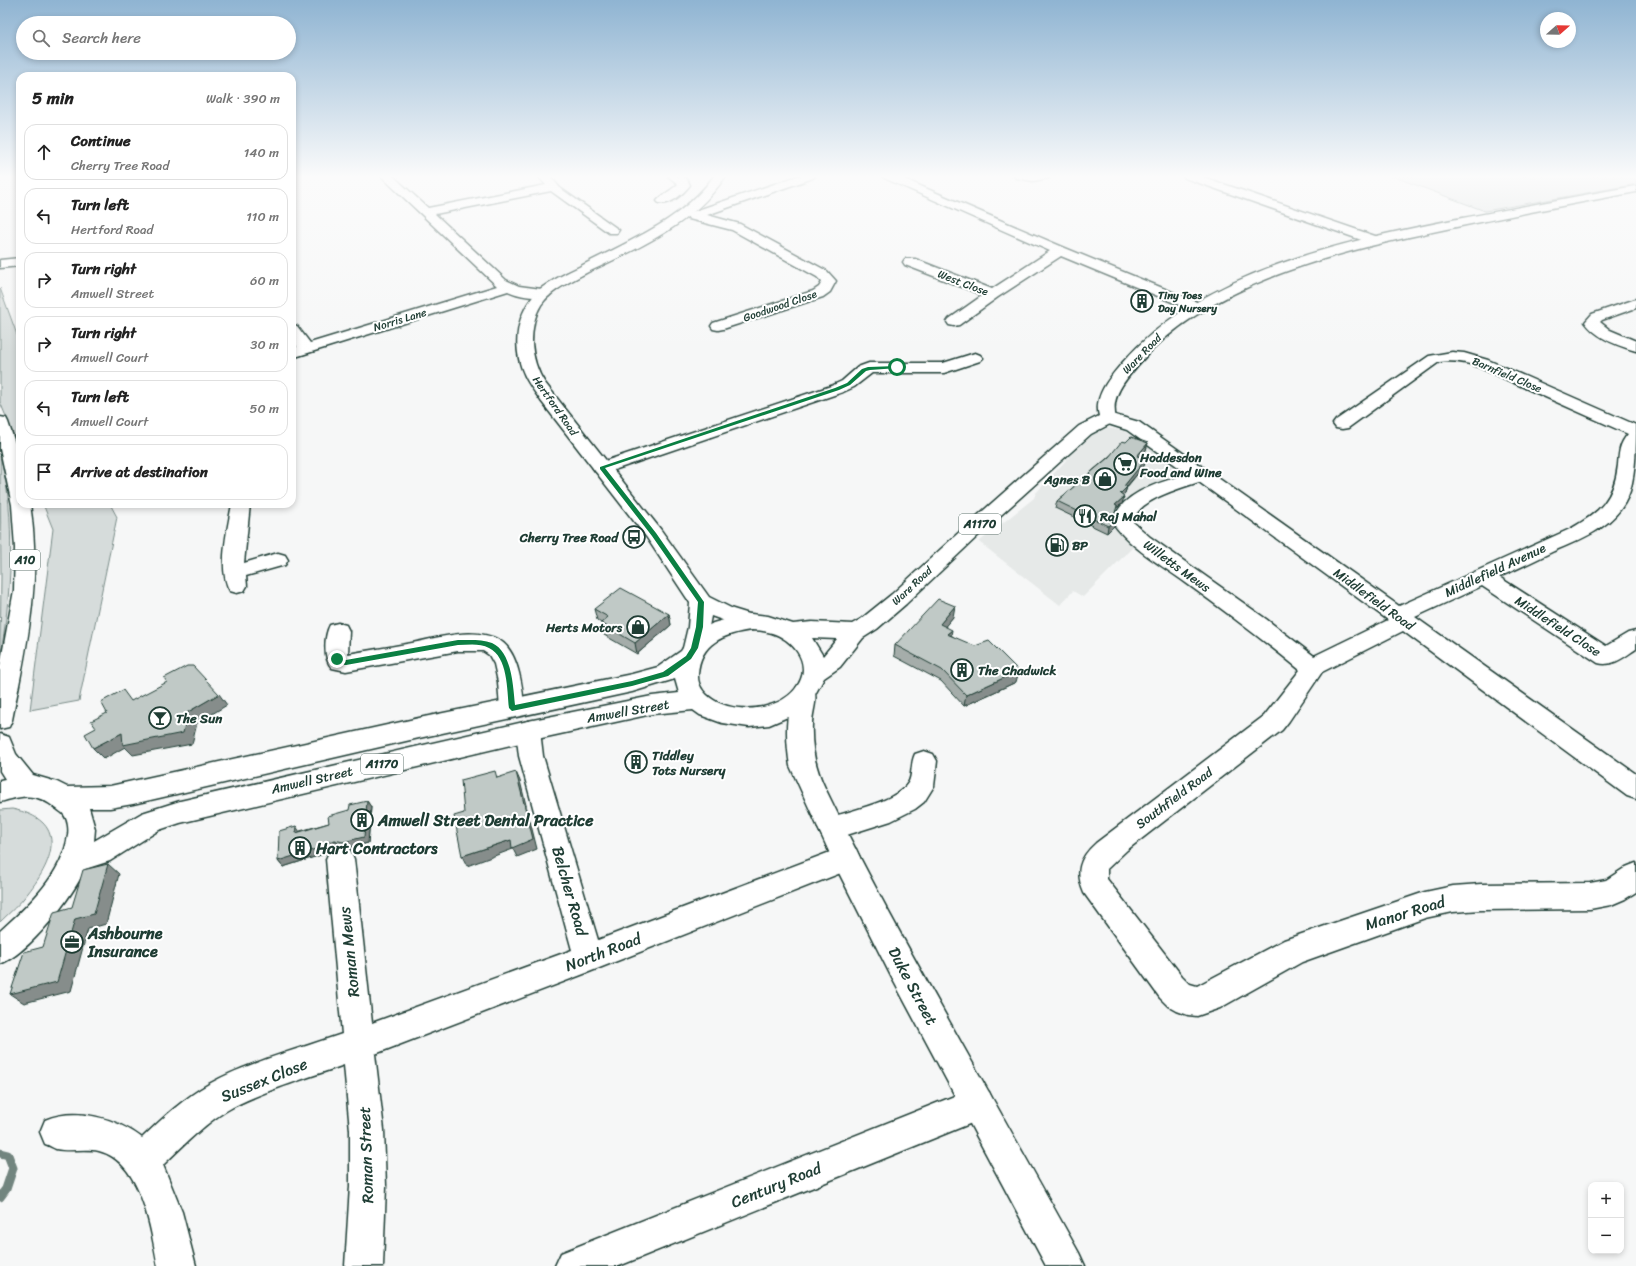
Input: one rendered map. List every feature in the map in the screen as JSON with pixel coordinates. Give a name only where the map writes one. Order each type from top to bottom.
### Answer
[{"type":"street","points":[[451,235],[487,270],[508,287],[516,290],[544,293]]},
{"type":"street","name":"Hertford Road","points":[[650,235],[566,279],[544,293],[532,308],[527,325],[525,350],[529,367],[537,382],[560,415],[654,534],[701,602],[729,616],[751,622]]},
{"type":"street","name":"Goodwood Close","points":[[718,326],[818,294],[825,289],[829,281],[822,274],[751,235]]},
{"type":"street","points":[[1024,235],[1199,308]]},
{"type":"street","points":[[1360,235],[1374,240]]},
{"type":"street","name":"Ware Road","points":[[809,683],[832,660],[855,632],[869,624],[899,599],[968,534],[1085,430],[1108,418],[1104,411],[1107,399],[1116,382],[1130,364],[1157,336],[1199,308],[1245,283],[1283,267],[1315,256],[1374,240],[1399,235]]},
{"type":"street","name":"West Close","points":[[954,322],[993,294],[1060,251]]},
{"type":"street","points":[[0,264],[16,262]]},
{"type":"street","name":"West Close","points":[[910,262],[993,294]]},
{"type":"street","name":"Norris Lane","points":[[299,351],[508,287]]},
{"type":"street","points":[[1636,303],[1597,317],[1592,322],[1594,326],[1603,331],[1636,346]]},
{"type":"street","points":[[296,341],[299,351]]},
{"type":"street","name":"Barnfield Close","points":[[1342,424],[1434,358],[1450,356],[1463,357],[1482,363],[1636,431]]},
{"type":"street","points":[[602,468],[837,389],[848,384],[864,370],[870,368],[944,368],[975,358]]},
{"type":"street","name":"Middlefield Road","points":[[1108,418],[1137,429],[1636,788]]},
{"type":"street","name":"A10","points":[[0,422],[7,442],[16,482]]},
{"type":"street","name":"Middlefield Avenue","points":[[1401,618],[1482,576],[1593,524],[1609,512],[1617,502],[1631,471],[1628,446],[1636,435]]},
{"type":"street","name":"Willetts Mews","points":[[1202,475],[1152,493],[1139,500],[1125,512],[1123,516],[1123,523],[1132,533],[1154,550],[1258,624],[1312,666]]},
{"type":"street","name":"A10","points":[[0,720],[13,660],[24,589],[25,555],[20,508]]},
{"type":"street","points":[[240,508],[234,549],[236,579],[278,560]]},
{"type":"street","name":"Middlefield Close","points":[[1482,576],[1606,656],[1636,640]]},
{"type":"street","points":[[691,653],[708,635],[721,628],[734,624],[751,622],[779,626],[792,632],[804,643],[813,657],[809,683],[796,702],[775,713],[762,717],[745,718],[729,716],[705,706],[697,700],[690,691],[686,681],[686,670],[691,653],[699,627],[701,602]]},
{"type":"street","points":[[1312,666],[1401,618]]},
{"type":"street","points":[[792,632],[812,630],[855,632]]},
{"type":"street","points":[[338,631],[337,659],[340,662],[346,663],[458,643],[475,642],[490,645],[497,650],[508,669],[512,708]]},
{"type":"street","name":"Amwell Street","points":[[64,798],[110,797],[133,793],[512,708],[648,680],[665,674],[691,653]]},
{"type":"street","name":"Southfield Road","points":[[1209,997],[1197,1001],[1188,1000],[1179,995],[1099,892],[1091,876],[1092,868],[1095,862],[1117,842],[1272,723],[1281,714],[1311,671],[1312,666]]},
{"type":"street","name":"Duke Street","points":[[809,683],[800,722],[800,749],[806,774],[831,828],[903,968],[1066,1266]]},
{"type":"street","name":"Amwell Street","points":[[77,859],[100,852],[151,821],[180,812],[528,731],[652,705],[697,700]]},
{"type":"street","name":"Belcher Road","points":[[528,731],[532,756],[589,958]]},
{"type":"street","points":[[0,744],[3,754],[12,771],[26,785]]},
{"type":"street","points":[[831,828],[894,808],[906,802],[915,795],[921,785],[924,761]]},
{"type":"street","points":[[0,791],[26,785],[46,790],[64,798],[77,810],[82,826],[77,859],[61,886],[15,937],[0,950]]},
{"type":"street","name":"North Road","points":[[358,1044],[589,958],[846,858]]},
{"type":"street","name":"Roman Mews","points":[[340,859],[358,1044]]},
{"type":"street","name":"Manor Road","points":[[1209,997],[1294,950],[1425,905],[1444,900],[1477,896],[1556,897],[1596,895],[1617,889],[1636,876]]},
{"type":"street","name":"Sussex Close","points":[[142,1162],[180,1125],[220,1096],[260,1079],[358,1044]]},
{"type":"street","name":"Roman Street","points":[[358,1044],[367,1138],[368,1186],[364,1266]]},
{"type":"street","name":"Century Road","points":[[574,1266],[977,1104]]},
{"type":"street","points":[[57,1132],[84,1132],[105,1136],[126,1146],[142,1162],[150,1176],[159,1200],[177,1266]]},
{"type":"shaded area","points":[[0,288],[16,332],[16,440],[0,402]]},
{"type":"shaded area","points":[[1108,428],[1124,431],[1188,475],[1118,521],[1138,542],[1083,597],[1073,591],[1060,605],[979,542],[1034,498],[1036,493],[1089,435]]},
{"type":"shaded area","points":[[0,456],[9,504],[10,556],[7,609],[0,658],[1,576]]},
{"type":"shaded area","points":[[45,508],[112,508],[117,517],[79,701],[30,710],[53,529]]},
{"type":"shaded area","points":[[12,809],[30,814],[42,822],[49,831],[51,842],[50,854],[45,867],[28,893],[22,901],[0,922],[0,810]]},
{"type":"building","points":[[1131,437],[1148,443],[1137,456],[1146,459],[1124,486],[1127,487],[1120,494],[1124,497],[1115,505],[1117,506],[1114,516],[1116,520],[1108,526],[1057,501],[1109,457],[1122,441],[1126,442]]},
{"type":"building","name":"Herts Motors","points":[[621,588],[669,614],[635,643],[601,623],[608,617],[594,609]]},
{"type":"building","name":"The Chadwick","points":[[938,599],[955,606],[940,624],[952,630],[947,634],[975,646],[989,641],[1019,671],[966,695],[942,670],[895,645]]},
{"type":"building","name":"The Sun","points":[[187,666],[193,666],[219,694],[188,712],[183,733],[123,745],[122,733],[93,748],[85,734],[96,728],[91,721],[107,713],[101,702],[123,690],[131,701],[167,682],[164,678]]},
{"type":"building","points":[[495,771],[497,778],[516,772],[533,839],[512,848],[511,840],[462,856],[454,816],[464,813],[461,780]]},
{"type":"building","points":[[367,801],[364,837],[343,842],[335,840],[325,843],[322,847],[278,861],[279,831],[296,826],[296,833],[329,823],[328,816],[349,810],[350,805]]},
{"type":"building","points":[[108,864],[94,914],[75,919],[57,982],[10,994],[24,952],[43,947],[54,912],[72,907],[83,870]]},
{"type":"waterway","points":[[0,1153],[8,1155],[13,1168],[6,1189],[0,1197]]},
{"type":"place","name":"Tiny Toes Day Nursery","points":[[1142,301]]},
{"type":"place","name":"Hoddesdon Food and Wine","points":[[1125,464]]},
{"type":"place","name":"Agnes B","points":[[1105,479]]},
{"type":"place","name":"Raj Mahal","points":[[1085,516]]},
{"type":"place","name":"Cherry Tree Road","points":[[634,537]]},
{"type":"place","name":"BP","points":[[1057,545]]},
{"type":"place","name":"Herts Motors","points":[[638,627]]},
{"type":"place","name":"The Chadwick","points":[[962,670]]},
{"type":"place","name":"The Sun","points":[[160,718]]},
{"type":"place","name":"Tiddley Tots Nursery","points":[[636,762]]},
{"type":"place","name":"Amwell Street Dental Practice","points":[[362,820]]},
{"type":"place","name":"Hart Contractors","points":[[300,848]]},
{"type":"place","name":"Ashbourne Insurance","points":[[72,942]]},
{"type":"route","points":[[337,659],[340,662],[346,663],[458,643],[475,642],[490,645],[497,650],[508,669],[512,708],[648,680],[665,674],[688,657],[694,648],[701,616],[701,602],[654,534],[602,468],[837,389],[853,381],[864,370],[876,367],[897,367]]}]
